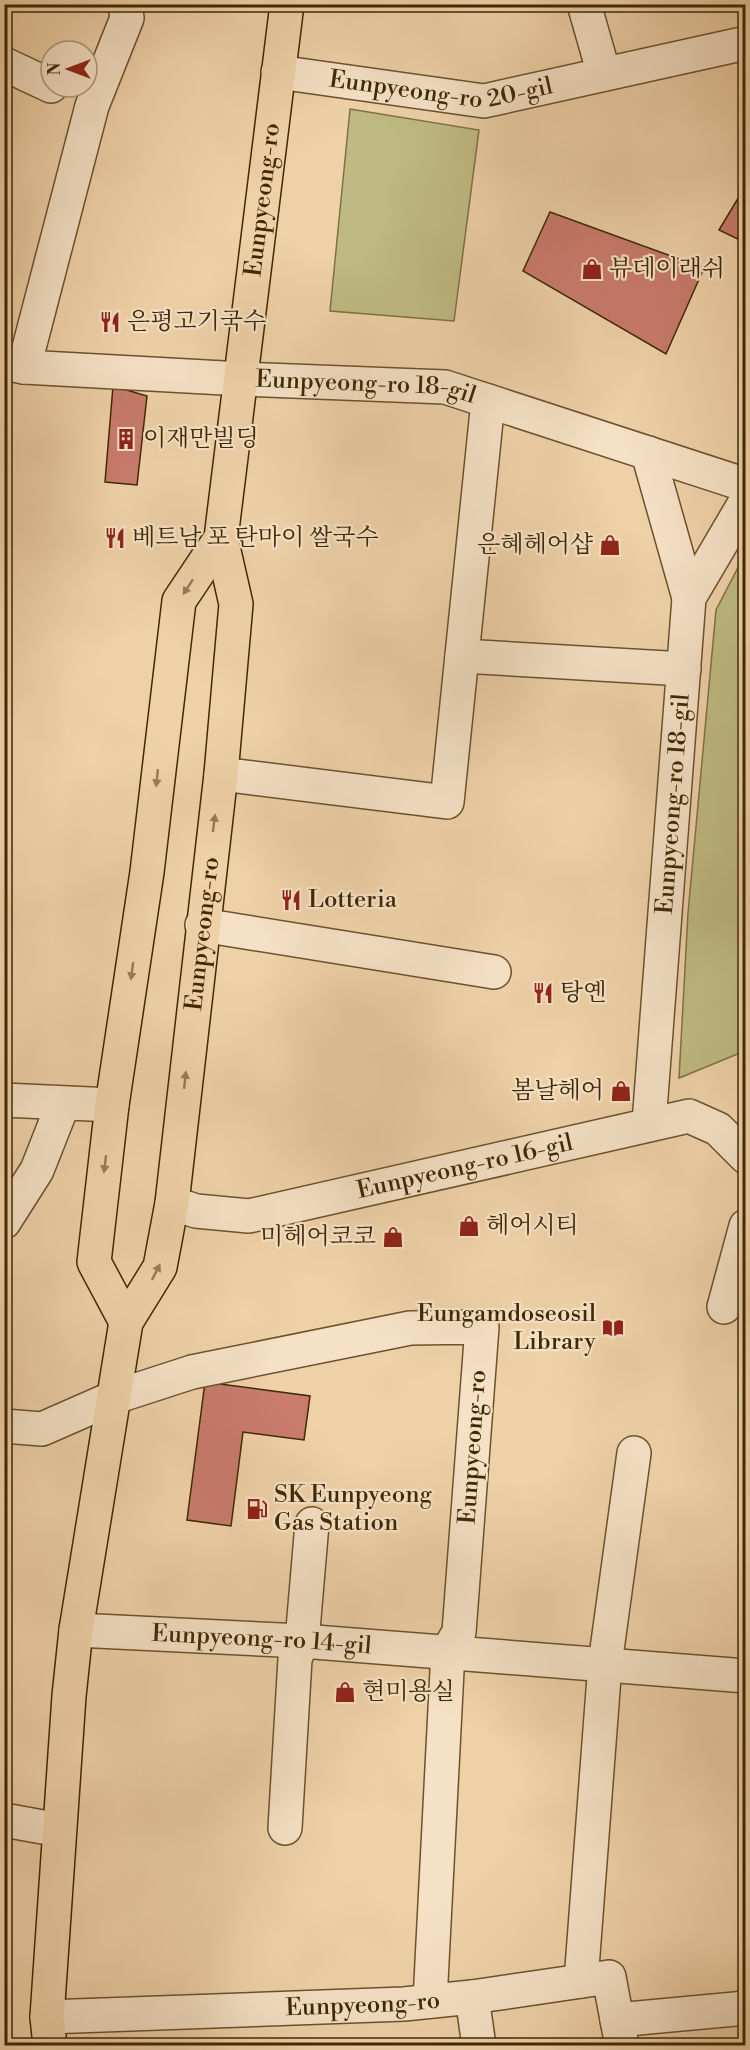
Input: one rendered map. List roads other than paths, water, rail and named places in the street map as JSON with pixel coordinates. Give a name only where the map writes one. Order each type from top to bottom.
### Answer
[{"type":"main road","name":"Eunpyeong-ro","points":[[49,2031],[59,1830],[76,1630],[126,1322],[159,1267],[172,1203],[220,774],[236,604],[220,538],[242,380],[287,4]]},
{"type":"main road","name":"Eunpyeong-ro","points":[[126,1322],[94,1262],[112,1105],[147,872],[179,601],[220,538]]},
{"type":"main road","points":[[32,2046],[49,2031]]},
{"type":"street","points":[[14,365],[92,106],[127,18],[126,4]]},
{"type":"street","points":[[584,4],[604,74]]},
{"type":"street","name":"Eunpyeong-ro 20-gil","points":[[278,72],[484,101],[746,42]]},
{"type":"street","points":[[4,64],[39,81]]},
{"type":"street","points":[[77,99],[92,106]]},
{"type":"street","name":"Eunpyeong-ro 18-gil","points":[[14,365],[242,380],[445,387],[746,485]]},
{"type":"street","name":"Eunpyeong-ro 18-gil","points":[[220,774],[447,802],[488,401]]},
{"type":"street","points":[[648,453],[689,598]]},
{"type":"street","name":"Eunpyeong-ro 18-gil","points":[[649,1123],[689,598],[746,501]]},
{"type":"street","points":[[462,656],[684,669]]},
{"type":"street","points":[[202,925],[494,972]]},
{"type":"street","points":[[4,1100],[112,1105]]},
{"type":"street","points":[[4,1222],[38,1170],[63,1104]]},
{"type":"street","name":"Eunpyeong-ro 16-gil","points":[[172,1203],[196,1211],[249,1216],[649,1123],[689,1116],[718,1129],[746,1157]]},
{"type":"street","points":[[724,1307],[746,1226]]},
{"type":"street","name":"Eunpyeong-ro","points":[[115,1397],[192,1372],[410,1328],[482,1327],[459,1632],[448,1651]]},
{"type":"street","points":[[4,1425],[42,1429],[115,1397]]},
{"type":"street","points":[[581,1981],[605,1665],[634,1452]]},
{"type":"street","points":[[285,1828],[295,1659],[302,1641],[312,1524]]},
{"type":"street","name":"Eunpyeong-ro 14-gil","points":[[76,1630],[448,1651],[746,1676]]},
{"type":"street","points":[[430,2001],[448,1651]]},
{"type":"street","points":[[4,1820],[59,1830]]},
{"type":"street","name":"Eunpyeong-ro","points":[[49,2031],[472,1997],[609,1977],[620,2033]]},
{"type":"street","points":[[472,1997],[479,2046]]},
{"type":"street","points":[[620,2033],[746,2008]]},
{"type":"place","name":"뷰데이래쉬","points":[[592,269]]},
{"type":"place","name":"은평고기국수","points":[[110,322]]},
{"type":"place","name":"이재만빌딩","points":[[126,439]]},
{"type":"place","name":"베트남 포 탄마이 쌀국수","points":[[115,538]]},
{"type":"place","name":"은혜헤어샵","points":[[610,545]]},
{"type":"place","name":"Lotteria","points":[[291,900]]},
{"type":"place","name":"탕옌","points":[[543,993]]},
{"type":"place","name":"봄날헤어","points":[[621,1091]]},
{"type":"place","name":"헤어시티","points":[[469,1226]]},
{"type":"place","name":"미헤어코코","points":[[393,1237]]},
{"type":"place","name":"Eungamdoseosil Library","points":[[613,1328]]},
{"type":"place","name":"SK Eunpyeong Gas Station","points":[[257,1509]]},
{"type":"place","name":"현미용실","points":[[345,1692]]}]
